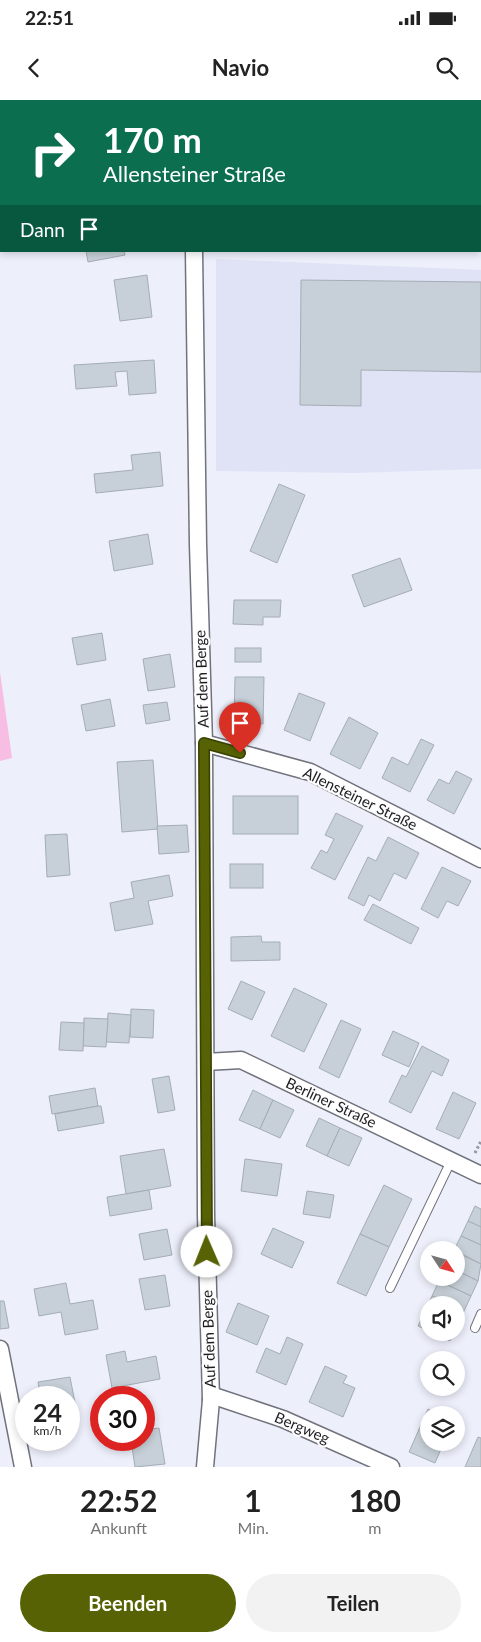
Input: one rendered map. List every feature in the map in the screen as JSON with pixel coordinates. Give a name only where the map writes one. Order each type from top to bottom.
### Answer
[{"type":"street","name":"Auf dem Berge","points":[[194,252],[198,544],[204,743],[206,1215],[211,1400],[205,1467]]},
{"type":"street","name":"Allensteiner Straße","points":[[204,743],[310,772],[481,859]]},
{"type":"street","name":"Berliner Straße","points":[[206,1062],[241,1060],[481,1174]]},
{"type":"street","points":[[0,1349],[4,1389],[23,1467]]},
{"type":"street","name":"Bergweg","points":[[211,1400],[217,1397],[283,1419],[391,1467]]},
{"type":"lane","points":[[390,1288],[451,1160]]},
{"type":"lane","points":[[475,1328],[481,1314]]},
{"type":"shaded area","points":[[216,259],[481,270],[481,469],[354,473],[216,471]]},
{"type":"shaded area","points":[[0,672],[12,758],[0,761]]},
{"type":"building","points":[[86,252],[124,252],[125,255],[88,262]]},
{"type":"building","points":[[147,275],[152,317],[120,321],[114,280]]},
{"type":"building","points":[[301,280],[481,282],[481,372],[361,370],[361,406],[300,405]]},
{"type":"building","points":[[154,360],[156,393],[129,395],[127,371],[115,372],[117,386],[76,389],[74,365]]},
{"type":"building","points":[[160,452],[163,486],[96,493],[94,474],[133,470],[131,455]]},
{"type":"building","points":[[279,484],[305,495],[277,563],[250,551]]},
{"type":"building","points":[[148,534],[153,564],[114,571],[109,541]]},
{"type":"building","points":[[400,558],[412,590],[364,607],[352,575]]},
{"type":"building","points":[[234,600],[281,600],[280,617],[263,617],[263,625],[233,624]]},
{"type":"building","points":[[102,633],[106,660],[77,665],[72,638]]},
{"type":"building","points":[[235,648],[261,648],[261,662],[235,662]]},
{"type":"building","points":[[170,654],[175,687],[148,691],[143,659]]},
{"type":"building","points":[[235,677],[264,677],[263,724],[234,724]]},
{"type":"building","points":[[299,693],[325,703],[310,741],[284,730]]},
{"type":"building","points":[[110,699],[115,726],[86,731],[81,705]]},
{"type":"building","points":[[167,702],[170,720],[146,724],[143,705]]},
{"type":"building","points":[[349,717],[378,733],[360,769],[330,754]]},
{"type":"building","points":[[421,739],[434,745],[410,792],[382,778],[392,757],[408,765]]},
{"type":"building","points":[[153,760],[158,829],[122,832],[117,762]]},
{"type":"building","points":[[456,771],[472,779],[454,814],[427,800],[439,779],[449,784]]},
{"type":"building","points":[[233,796],[298,796],[298,834],[233,834]]},
{"type":"building","points":[[336,813],[363,826],[335,880],[311,868],[321,850],[327,853],[334,839],[325,835]]},
{"type":"building","points":[[187,825],[189,852],[159,854],[157,826]]},
{"type":"building","points":[[67,834],[70,875],[47,877],[45,835]]},
{"type":"building","points":[[388,837],[419,853],[406,879],[394,873],[380,901],[369,895],[364,906],[348,898],[368,857],[376,861]]},
{"type":"building","points":[[230,864],[263,864],[263,888],[230,888]]},
{"type":"building","points":[[442,867],[471,881],[458,906],[447,901],[438,918],[421,909]]},
{"type":"building","points":[[169,875],[173,896],[148,901],[153,924],[115,931],[110,903],[134,898],[131,882]]},
{"type":"building","points":[[373,904],[419,928],[411,944],[364,920]]},
{"type":"building","points":[[261,936],[262,942],[280,942],[280,960],[231,961],[231,937]]},
{"type":"building","points":[[241,981],[265,992],[252,1020],[228,1009]]},
{"type":"building","points":[[294,988],[327,1004],[304,1052],[271,1036]]},
{"type":"building","points":[[131,1009],[154,1010],[153,1038],[130,1037]]},
{"type":"building","points":[[108,1013],[131,1015],[129,1043],[106,1042]]},
{"type":"building","points":[[84,1018],[108,1019],[106,1047],[83,1046]]},
{"type":"building","points":[[341,1020],[361,1029],[339,1078],[319,1068]]},
{"type":"building","points":[[61,1022],[84,1023],[83,1051],[59,1050]]},
{"type":"building","points":[[393,1031],[419,1043],[409,1067],[382,1055]]},
{"type":"building","points":[[422,1046],[449,1060],[442,1076],[432,1071],[411,1113],[389,1102],[402,1075],[406,1077]]},
{"type":"building","points":[[169,1076],[175,1110],[158,1113],[152,1079]]},
{"type":"building","points":[[95,1088],[98,1106],[52,1114],[49,1096]]},
{"type":"building","points":[[253,1090],[273,1100],[260,1129],[239,1120]]},
{"type":"building","points":[[453,1092],[476,1103],[459,1139],[436,1129]]},
{"type":"building","points":[[273,1100],[294,1110],[280,1138],[260,1129]]},
{"type":"building","points":[[101,1106],[104,1123],[58,1131],[55,1114]]},
{"type":"building","points":[[319,1118],[340,1128],[327,1156],[306,1146]]},
{"type":"building","points":[[340,1128],[362,1138],[349,1166],[327,1156]]},
{"type":"building","points":[[164,1149],[171,1186],[126,1194],[120,1156]]},
{"type":"building","points":[[245,1159],[282,1164],[277,1196],[241,1191]]},
{"type":"building","points":[[384,1185],[412,1199],[389,1247],[360,1234]]},
{"type":"building","points":[[149,1190],[152,1209],[110,1216],[107,1197]]},
{"type":"building","points":[[307,1191],[334,1195],[330,1218],[303,1214]]},
{"type":"building","points":[[475,1206],[481,1209],[481,1227],[468,1221]]},
{"type":"building","points":[[468,1221],[481,1227],[481,1245],[461,1236]]},
{"type":"building","points":[[273,1228],[304,1242],[292,1268],[261,1254]]},
{"type":"building","points":[[167,1229],[172,1255],[144,1260],[139,1234]]},
{"type":"building","points":[[360,1234],[389,1247],[366,1296],[337,1283]]},
{"type":"building","points":[[461,1236],[481,1245],[481,1264],[465,1256],[465,1241],[458,1241]]},
{"type":"building","points":[[465,1256],[481,1264],[478,1281],[465,1274]]},
{"type":"building","points":[[465,1274],[478,1281],[471,1296],[450,1286],[465,1286]]},
{"type":"building","points":[[165,1275],[170,1306],[145,1310],[139,1279]]},
{"type":"building","points":[[66,1283],[70,1304],[93,1300],[98,1329],[65,1335],[61,1312],[39,1316],[34,1289]]},
{"type":"building","points":[[437,1286],[450,1286],[471,1296],[465,1309],[465,1296],[432,1296]]},
{"type":"building","points":[[0,1301],[4,1301],[9,1328],[0,1329]]},
{"type":"building","points":[[238,1303],[269,1316],[257,1345],[226,1332]]},
{"type":"building","points":[[287,1337],[303,1344],[286,1385],[256,1372],[266,1348],[280,1354]]},
{"type":"building","points":[[125,1351],[127,1362],[156,1356],[160,1379],[123,1386],[112,1386],[106,1355]]},
{"type":"building","points":[[325,1366],[347,1376],[343,1383],[355,1388],[343,1417],[309,1402]]},
{"type":"building","points":[[70,1377],[72,1386],[39,1386],[38,1382]]},
{"type":"building","points":[[420,1427],[420,1451],[440,1451],[435,1463],[409,1452]]},
{"type":"building","points":[[159,1428],[165,1464],[135,1467],[133,1451],[155,1451],[155,1429]]},
{"type":"building","points":[[478,1437],[481,1438],[481,1467],[465,1467]]},
{"type":"route","points":[[207,1252],[204,743],[240,753]]}]
